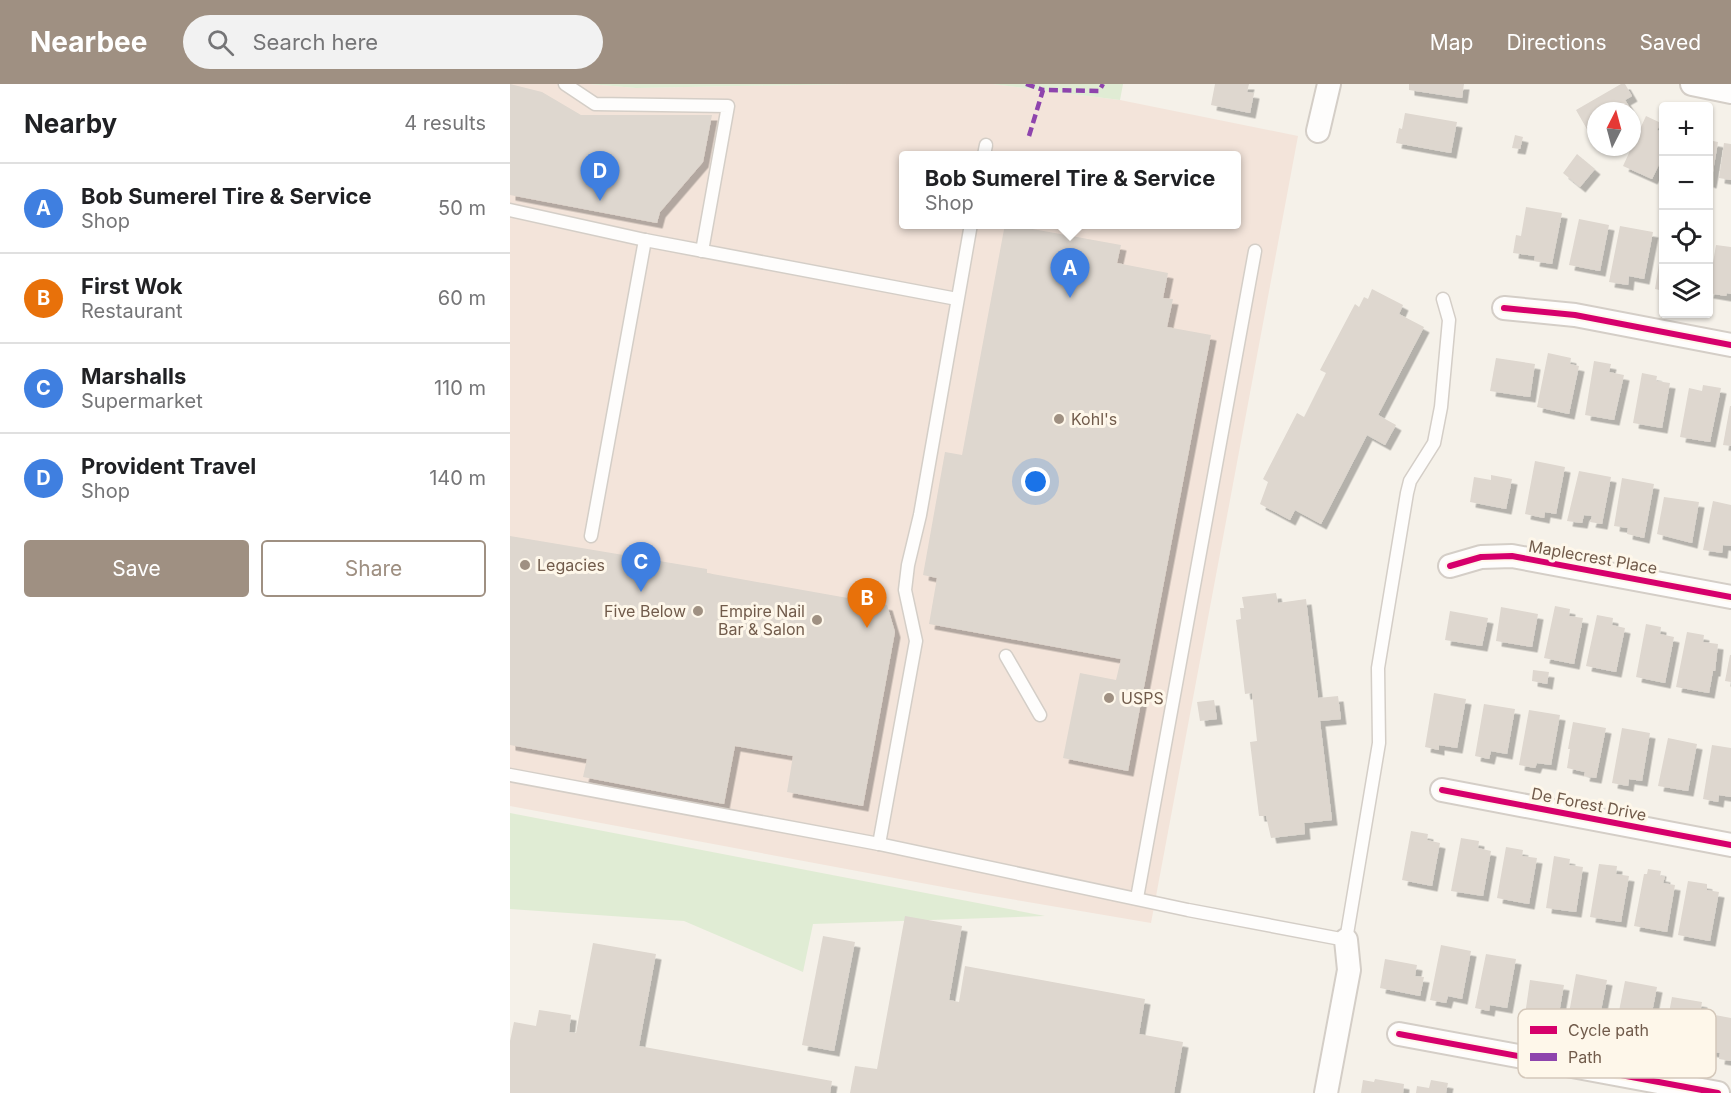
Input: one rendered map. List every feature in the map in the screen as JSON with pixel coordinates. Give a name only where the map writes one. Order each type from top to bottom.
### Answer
[{"type":"street","points":[[1318,131],[1329,84]]},
{"type":"street","points":[[1692,84],[1731,92]]},
{"type":"street","points":[[1504,308],[1575,315],[1731,345]]},
{"type":"street","name":"Maplecrest Place","points":[[1450,566],[1481,558],[1512,556],[1731,597]]},
{"type":"street","name":"De Forest Drive","points":[[1442,790],[1731,845]]},
{"type":"street","points":[[1326,1093],[1349,970],[1346,940]]},
{"type":"street","points":[[1399,1034],[1518,1056]]},
{"type":"street","points":[[1637,1078],[1718,1093]]},
{"type":"lane","points":[[565,84],[595,104],[728,106],[702,251]]},
{"type":"lane","points":[[510,210],[645,240],[957,299]]},
{"type":"lane","points":[[879,844],[916,641],[905,590],[908,565],[920,515],[970,229]]},
{"type":"lane","points":[[591,536],[645,240]]},
{"type":"lane","points":[[1137,898],[1255,251]]},
{"type":"lane","points":[[510,776],[879,844],[1346,940],[1379,743],[1378,668],[1407,493],[1410,481],[1434,443],[1441,407],[1449,320],[1443,299]]},
{"type":"lane","points":[[1006,656],[1040,715]]},
{"type":"shaded area","points":[[510,84],[590,84],[636,88],[993,84],[1120,100],[1298,136],[1151,923],[975,893],[510,806]]},
{"type":"green space","points":[[590,84],[850,84],[636,88]]},
{"type":"green space","points":[[993,84],[1123,84],[1120,100]]},
{"type":"green space","points":[[510,813],[1045,916],[813,924],[803,972],[684,921],[510,909]]},
{"type":"building","points":[[510,84],[542,92],[581,115],[712,115],[703,162],[660,212],[657,223],[510,195]]},
{"type":"building","points":[[1215,84],[1249,84],[1247,92],[1254,93],[1250,113],[1211,105]]},
{"type":"building","points":[[1409,84],[1464,84],[1462,98],[1409,90]]},
{"type":"building","points":[[1621,84],[1625,84],[1632,96],[1625,100],[1626,102],[1590,102]]},
{"type":"building","points":[[1587,104],[1587,129],[1576,110]]},
{"type":"building","points":[[1405,113],[1457,122],[1451,153],[1396,143]]},
{"type":"building","points":[[1646,116],[1659,122],[1657,130],[1659,131],[1659,164],[1652,179],[1623,166],[1628,156],[1641,156],[1641,127]]},
{"type":"building","points":[[1515,135],[1523,137],[1520,149],[1512,148]]},
{"type":"building","points":[[1713,141],[1718,142],[1713,171]]},
{"type":"building","points":[[1724,143],[1731,144],[1731,180],[1719,178]]},
{"type":"building","points":[[1577,154],[1595,169],[1580,187],[1563,173]]},
{"type":"building","points":[[1526,207],[1562,213],[1552,264],[1534,261],[1535,256],[1513,253],[1516,235],[1521,236]]},
{"type":"building","points":[[1579,219],[1609,225],[1600,271],[1569,265]]},
{"type":"building","points":[[1620,226],[1653,232],[1644,279],[1629,276],[1628,285],[1609,282]]},
{"type":"building","points":[[1004,229],[1033,229],[1121,245],[1117,263],[1168,273],[1163,298],[1173,299],[1167,327],[1211,335],[1128,771],[1063,758],[1080,673],[1116,680],[1121,659],[929,624],[937,578],[923,575],[945,452],[962,455]]},
{"type":"building","points":[[1716,245],[1731,247],[1731,294],[1727,293],[1726,296],[1713,294],[1713,263]]},
{"type":"building","points":[[1659,264],[1659,290],[1655,289]]},
{"type":"building","points":[[1372,289],[1403,305],[1399,314],[1424,327],[1378,415],[1396,425],[1385,445],[1367,435],[1321,524],[1295,510],[1290,520],[1260,504],[1268,482],[1263,479],[1297,413],[1304,417],[1326,373],[1320,370],[1355,304],[1359,307],[1364,297],[1368,299]]},
{"type":"building","points":[[1548,353],[1571,358],[1570,364],[1579,366],[1569,414],[1537,407]]},
{"type":"building","points":[[1496,358],[1535,364],[1530,397],[1490,391]]},
{"type":"building","points":[[1594,361],[1611,364],[1609,372],[1624,375],[1614,420],[1585,415]]},
{"type":"building","points":[[1642,373],[1657,376],[1656,381],[1670,383],[1662,428],[1633,423]]},
{"type":"building","points":[[1703,385],[1721,388],[1710,442],[1680,437],[1689,388],[1702,391]]},
{"type":"building","points":[[1731,406],[1731,446],[1723,445]]},
{"type":"building","points":[[1535,461],[1565,467],[1556,514],[1545,512],[1544,518],[1525,514]]},
{"type":"building","points":[[1579,471],[1611,477],[1602,524],[1590,522],[1592,516],[1584,515],[1582,523],[1567,521]]},
{"type":"building","points":[[1491,475],[1512,479],[1506,509],[1470,502],[1474,477],[1491,480]]},
{"type":"building","points":[[1622,478],[1654,484],[1644,538],[1627,534],[1628,528],[1614,526]]},
{"type":"building","points":[[1664,497],[1699,502],[1692,543],[1657,534]]},
{"type":"building","points":[[1713,501],[1731,505],[1731,546],[1723,545],[1722,553],[1703,550]]},
{"type":"building","points":[[510,536],[707,569],[707,573],[887,605],[895,632],[863,806],[787,792],[793,756],[735,746],[724,804],[583,777],[587,759],[510,745]]},
{"type":"building","points":[[1276,593],[1278,603],[1306,599],[1318,698],[1338,696],[1341,719],[1320,721],[1332,820],[1304,823],[1305,834],[1271,838],[1266,816],[1259,816],[1250,742],[1257,741],[1252,693],[1245,694],[1236,620],[1241,619],[1240,608],[1244,608],[1242,597]]},
{"type":"building","points":[[1555,606],[1570,609],[1569,616],[1583,618],[1574,664],[1544,658]]},
{"type":"building","points":[[1501,607],[1538,614],[1532,647],[1496,641]]},
{"type":"building","points":[[1450,611],[1488,618],[1482,646],[1445,640]]},
{"type":"building","points":[[1597,615],[1613,618],[1612,625],[1625,628],[1616,672],[1586,666]]},
{"type":"building","points":[[1646,624],[1661,627],[1660,634],[1674,637],[1665,683],[1636,677]]},
{"type":"building","points":[[1687,632],[1704,635],[1703,642],[1718,644],[1715,671],[1713,671],[1709,693],[1676,687]]},
{"type":"building","points":[[1731,655],[1731,682],[1725,681]]},
{"type":"building","points":[[1533,670],[1549,672],[1547,684],[1532,681]]},
{"type":"building","points":[[1434,693],[1466,699],[1457,748],[1439,745],[1439,750],[1425,747]]},
{"type":"building","points":[[1214,700],[1217,719],[1200,721],[1197,702]]},
{"type":"building","points":[[1484,704],[1515,709],[1507,754],[1491,751],[1489,759],[1475,756]]},
{"type":"building","points":[[1529,710],[1560,715],[1551,765],[1537,763],[1535,768],[1519,765]]},
{"type":"building","points":[[1573,722],[1606,728],[1596,778],[1584,776],[1585,772],[1567,768]]},
{"type":"building","points":[[1622,728],[1650,733],[1642,781],[1629,779],[1628,786],[1612,783]]},
{"type":"building","points":[[1668,738],[1697,744],[1688,791],[1658,786]]},
{"type":"building","points":[[1712,745],[1731,748],[1731,797],[1719,795],[1718,802],[1703,799]]},
{"type":"building","points":[[1411,831],[1428,834],[1427,840],[1440,843],[1432,886],[1402,880]]},
{"type":"building","points":[[1461,838],[1479,841],[1478,848],[1491,851],[1483,896],[1451,891]]},
{"type":"building","points":[[1506,847],[1523,850],[1522,856],[1537,858],[1529,904],[1497,898]]},
{"type":"building","points":[[1554,856],[1570,859],[1569,865],[1583,867],[1576,912],[1546,908]]},
{"type":"building","points":[[1599,864],[1617,866],[1616,874],[1629,876],[1621,922],[1590,917]]},
{"type":"building","points":[[1648,869],[1661,871],[1660,876],[1665,877],[1663,883],[1675,885],[1667,932],[1634,926],[1644,874],[1647,874]]},
{"type":"building","points":[[1688,881],[1707,884],[1707,890],[1719,892],[1710,941],[1678,935]]},
{"type":"building","points":[[905,916],[962,926],[949,1000],[959,1002],[965,966],[1145,999],[1139,1034],[1183,1042],[1174,1093],[850,1093],[855,1066],[877,1069]]},
{"type":"building","points":[[823,936],[855,942],[834,1051],[802,1045]]},
{"type":"building","points":[[593,943],[656,954],[639,1046],[832,1081],[830,1093],[510,1093],[510,1041],[514,1022],[536,1026],[539,1010],[571,1015],[569,1032],[576,1033]]},
{"type":"building","points":[[1441,945],[1471,951],[1462,999],[1448,996],[1446,1003],[1430,1000]]},
{"type":"building","points":[[1486,954],[1516,959],[1507,1008],[1490,1005],[1489,1011],[1475,1008]]},
{"type":"building","points":[[1385,959],[1417,965],[1415,976],[1424,977],[1420,996],[1380,988]]},
{"type":"building","points":[[1576,974],[1607,980],[1601,1009],[1570,1009]]},
{"type":"building","points":[[1530,980],[1564,985],[1560,1009],[1526,1009]]},
{"type":"building","points":[[1625,981],[1657,987],[1653,1009],[1619,1009]]},
{"type":"building","points":[[1672,997],[1702,1002],[1701,1009],[1670,1009]]},
{"type":"building","points":[[1716,1015],[1731,1018],[1731,1061],[1719,1059],[1720,1053],[1716,1052]]},
{"type":"building","points":[[1375,1079],[1404,1084],[1403,1093],[1361,1093],[1363,1080],[1374,1082]]},
{"type":"building","points":[[1431,1080],[1448,1083],[1446,1093],[1416,1093],[1417,1086],[1429,1088]]},
{"type":"marked path","points":[[1026,84],[1043,90]]},
{"type":"marked path","points":[[1029,136],[1043,90],[1099,91],[1103,84]]},
{"type":"cycle path","points":[[1504,308],[1575,315],[1731,345]]},
{"type":"cycle path","points":[[1450,566],[1481,557],[1512,556],[1731,597]]},
{"type":"cycle path","points":[[1442,790],[1731,845]]},
{"type":"cycle path","points":[[1399,1034],[1518,1056]]},
{"type":"cycle path","points":[[1637,1078],[1718,1093]]},
{"type":"place","name":"Provident Travel","points":[[600,201]]},
{"type":"place","name":"Bob Sumerel Tire & Service","points":[[1070,298]]},
{"type":"place","name":"Kohl's","points":[[1059,419]]},
{"type":"place","name":"Legacies","points":[[525,565]]},
{"type":"place","name":"Marshalls","points":[[641,592]]},
{"type":"place","name":"Five Below","points":[[698,611]]},
{"type":"place","name":"Empire Nail Bar & Salon","points":[[817,620]]},
{"type":"place","name":"First Wok","points":[[867,628]]},
{"type":"place","name":"USPS","points":[[1109,698]]}]
